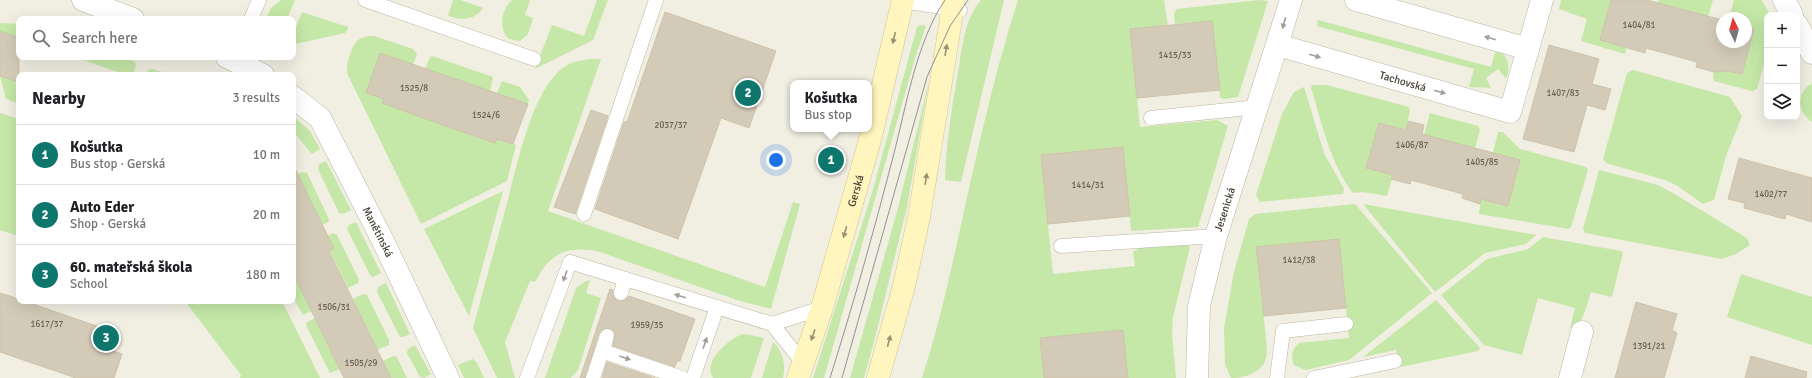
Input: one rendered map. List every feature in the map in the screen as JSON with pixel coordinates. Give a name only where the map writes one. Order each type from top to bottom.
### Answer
[{"type":"street","points":[[83,0],[125,16]]},
{"type":"street","name":"Gerská","points":[[872,132],[903,0]]},
{"type":"street","points":[[1278,45],[1291,0]]},
{"type":"street","points":[[1356,0],[1528,49]]},
{"type":"street","name":"Tachovská","points":[[1278,45],[1510,112],[1542,0]]},
{"type":"street","points":[[1784,0],[1790,12]]},
{"type":"street","points":[[878,378],[904,286],[920,217],[953,7]]},
{"type":"street","points":[[1800,31],[1812,53]]},
{"type":"street","name":"Jesenická","points":[[1197,378],[1199,306],[1216,236],[1278,45]]},
{"type":"street","points":[[233,62],[256,72]]},
{"type":"street","name":"Manětínská","points":[[296,99],[320,118],[383,241],[448,378]]},
{"type":"street","name":"Gerská","points":[[801,370],[822,308],[872,132]]},
{"type":"street","points":[[1570,378],[1582,332]]},
{"type":"lane","points":[[252,16],[258,0]]},
{"type":"lane","points":[[364,0],[534,59]]},
{"type":"lane","points":[[584,214],[656,0]]},
{"type":"lane","points":[[903,0],[953,7]]},
{"type":"lane","points":[[1151,118],[1258,106]]},
{"type":"lane","points":[[1061,246],[1216,236]]},
{"type":"lane","points":[[527,378],[570,262],[772,324],[822,308]]},
{"type":"lane","points":[[621,293],[625,279]]},
{"type":"lane","points":[[694,378],[717,307]]},
{"type":"lane","points":[[772,324],[801,370]]},
{"type":"lane","points":[[1277,378],[1283,331],[1346,324]]},
{"type":"lane","points":[[592,378],[607,336]]},
{"type":"lane","points":[[602,351],[682,378]]},
{"type":"lane","points":[[1314,378],[1395,361]]},
{"type":"green space","points":[[281,0],[295,0],[288,16],[267,16],[271,8]]},
{"type":"green space","points":[[453,0],[461,0],[483,8],[472,17],[463,19],[448,16]]},
{"type":"green space","points":[[512,0],[530,0],[525,15],[533,18],[528,34],[520,41],[509,39],[503,30],[502,25],[505,9]]},
{"type":"green space","points":[[597,0],[608,0],[593,40],[535,69],[552,25],[584,36]]},
{"type":"green space","points":[[981,0],[1004,0],[961,182],[945,180],[949,129],[964,37],[970,17]]},
{"type":"green space","points":[[1018,0],[1164,0],[1168,26],[1130,29],[1140,127],[1217,120],[1228,126],[1198,227],[1131,231],[1123,147],[1041,155],[1053,274],[1135,266],[1133,252],[1141,247],[1179,242],[1190,247],[1173,317],[1172,334],[1176,378],[1128,378],[1122,330],[1040,338],[1044,378],[922,378],[940,317],[990,99]]},
{"type":"green space","points":[[1259,0],[1268,1],[1238,97],[1223,99],[1220,97],[1212,21],[1175,24],[1174,13],[1177,9]]},
{"type":"green space","points":[[1561,0],[1611,0],[1601,36],[1627,43],[1625,54],[1581,41],[1587,19],[1559,9]]},
{"type":"green space","points":[[1659,0],[1713,0],[1708,17],[1658,3]]},
{"type":"green space","points":[[1734,0],[1762,0],[1768,12],[1764,12],[1764,64],[1757,89],[1752,91],[1714,81],[1713,76],[1716,67],[1742,74],[1749,48],[1752,48],[1752,36],[1754,29],[1752,28],[1752,12],[1731,12]]},
{"type":"green space","points":[[302,12],[348,27],[348,29],[345,33],[296,44],[296,27]]},
{"type":"green space","points":[[1318,20],[1491,67],[1496,49],[1503,54],[1507,60],[1509,68],[1507,76],[1505,78],[1498,69],[1486,78],[1491,88],[1469,87],[1474,69],[1317,26]]},
{"type":"green space","points":[[0,23],[16,24],[16,37],[0,31]]},
{"type":"green space","points":[[921,25],[926,26],[916,55],[824,378],[813,378],[872,193],[917,27]]},
{"type":"green space","points":[[368,36],[374,36],[413,49],[417,54],[413,65],[382,103],[516,145],[507,181],[421,224],[347,73],[348,61],[354,45],[359,40]]},
{"type":"green space","points":[[432,56],[493,77],[490,91],[425,69],[430,57]]},
{"type":"green space","points":[[601,59],[548,211],[765,287],[793,202],[800,204],[771,309],[737,300],[600,252],[588,250],[569,251],[553,258],[535,282],[530,281],[505,342],[515,378],[497,378],[473,328],[525,135],[539,99],[548,84],[558,72],[573,63],[584,60]]},
{"type":"green space","points":[[84,60],[129,60],[135,62],[136,66],[134,72],[118,72]]},
{"type":"green space","points":[[152,69],[161,72],[147,72],[148,70]]},
{"type":"green space","points":[[1633,70],[1730,97],[1742,116],[1726,156],[1714,200],[1703,204],[1676,185],[1665,180],[1606,163],[1603,159],[1627,73]]},
{"type":"green space","points":[[0,76],[16,81],[16,103],[6,99]]},
{"type":"green space","points":[[502,81],[520,87],[529,100],[528,104],[497,93]]},
{"type":"green space","points":[[929,81],[907,207],[875,338],[864,378],[850,378],[898,208]]},
{"type":"green space","points":[[1812,83],[1812,122],[1803,113],[1800,102],[1803,92]]},
{"type":"green space","points":[[1312,85],[1327,85],[1409,107],[1410,112],[1405,130],[1380,123],[1367,168],[1393,175],[1387,196],[1363,192],[1353,193],[1338,169],[1333,156],[1311,88]]},
{"type":"green space","points":[[1304,87],[1324,153],[1344,189],[1343,194],[1260,202],[1256,195],[1282,114],[1294,92]]},
{"type":"green space","points":[[0,113],[16,118],[16,235],[0,230]]},
{"type":"green space","points":[[1430,113],[1478,126],[1480,130],[1475,148],[1424,135]]},
{"type":"green space","points":[[296,119],[310,131],[320,149],[312,154],[296,135]]},
{"type":"green space","points":[[1498,132],[1503,132],[1520,149],[1586,167],[1588,170],[1571,227],[1569,229],[1479,214],[1481,199],[1508,206],[1520,161],[1493,153]]},
{"type":"green space","points":[[326,161],[351,210],[343,214],[339,213],[318,169],[319,164]]},
{"type":"green space","points":[[1599,170],[1658,185],[1747,238],[1750,245],[1736,254],[1722,259],[1585,233],[1583,229]]},
{"type":"green space","points":[[303,172],[307,173],[329,219],[328,222],[322,225],[298,174]]},
{"type":"green space","points":[[503,191],[469,316],[424,229]]},
{"type":"green space","points":[[1355,204],[1432,293],[1349,360],[1306,370],[1294,365],[1292,358],[1292,353],[1299,343],[1349,338],[1339,239],[1257,247],[1267,344],[1266,358],[1261,367],[1252,374],[1231,378],[1225,364],[1224,328],[1234,272],[1249,219],[1255,214]]},
{"type":"green space","points":[[1363,204],[1536,235],[1526,244],[1485,253],[1435,292]]},
{"type":"green space","points":[[356,222],[381,273],[373,277],[370,275],[347,229],[349,225]]},
{"type":"green space","points":[[333,233],[337,235],[359,280],[358,283],[348,288],[330,251],[334,249],[327,236]]},
{"type":"green space","points":[[1543,237],[1621,251],[1623,253],[1612,297],[1591,292],[1582,319],[1575,326],[1570,328],[1575,308],[1538,298],[1522,355],[1484,345],[1441,295],[1487,259],[1528,249]]},
{"type":"green space","points":[[1741,274],[1812,297],[1812,345],[1727,317]]},
{"type":"green space","points":[[296,278],[312,311],[303,315],[296,302]]},
{"type":"green space","points":[[590,280],[586,293],[601,298],[578,370],[571,378],[545,378],[576,288]]},
{"type":"green space","points":[[386,283],[410,334],[403,337],[400,337],[377,292],[378,287]]},
{"type":"green space","points":[[363,294],[367,295],[389,340],[389,345],[377,350],[353,299]]},
{"type":"green space","points":[[1436,300],[1480,348],[1478,351],[1400,367],[1396,350],[1363,357]]},
{"type":"green space","points":[[187,304],[283,304],[320,378],[240,378],[241,375]]},
{"type":"green space","points":[[315,318],[340,369],[330,373],[306,325],[306,323]]},
{"type":"green space","points":[[742,334],[764,338],[751,378],[713,378],[711,365],[714,358],[724,346]]},
{"type":"green space","points":[[773,342],[783,358],[783,378],[762,378]]},
{"type":"green space","points":[[415,345],[431,374],[424,378],[420,377],[407,353],[408,349]]},
{"type":"green space","points":[[394,356],[397,357],[407,378],[391,378],[382,361]]},
{"type":"green space","points":[[473,359],[477,363],[484,378],[464,378],[458,365]]},
{"type":"building","points":[[1611,0],[1647,0],[1716,18],[1716,48],[1749,48],[1742,74],[1728,71],[1714,72],[1696,67],[1697,62],[1646,48],[1645,53],[1600,40]]},
{"type":"building","points":[[665,12],[776,51],[749,128],[721,118],[678,239],[595,209],[624,122],[627,122]]},
{"type":"building","points":[[1212,21],[1220,90],[1137,98],[1130,29]]},
{"type":"building","points":[[0,31],[16,37],[16,60],[19,60],[19,72],[16,72],[16,81],[0,76]]},
{"type":"building","points":[[1549,45],[1599,59],[1592,84],[1611,89],[1605,110],[1587,105],[1574,152],[1523,139]]},
{"type":"building","points":[[380,53],[528,104],[513,144],[497,139],[495,143],[437,123],[382,103],[384,99],[366,93]]},
{"type":"building","points":[[591,110],[608,116],[575,214],[554,207]]},
{"type":"building","points":[[1408,121],[1424,125],[1422,134],[1520,160],[1508,206],[1481,199],[1480,204],[1462,198],[1463,194],[1411,180],[1410,184],[1391,179],[1393,175],[1366,168],[1379,123],[1406,130]]},
{"type":"building","points":[[1123,147],[1130,216],[1048,224],[1041,155]]},
{"type":"building","points":[[1739,158],[1812,178],[1812,222],[1786,214],[1785,219],[1744,208],[1745,203],[1728,199]]},
{"type":"building","points":[[296,170],[334,249],[329,251],[391,378],[344,378],[296,279]]},
{"type":"building","points":[[1339,239],[1346,308],[1264,316],[1256,247]]},
{"type":"building","points":[[610,289],[613,290],[613,295],[618,301],[623,301],[629,296],[695,319],[680,361],[677,361],[675,367],[613,346],[615,334],[613,330],[606,328],[599,333],[585,378],[580,378]]},
{"type":"building","points":[[0,293],[16,298],[16,304],[33,304],[111,331],[105,348],[122,354],[114,378],[76,378],[0,352]]},
{"type":"building","points":[[1636,302],[1677,314],[1672,330],[1677,333],[1664,378],[1615,378]]},
{"type":"building","points":[[1123,330],[1128,378],[1044,378],[1040,338]]},
{"type":"building","points":[[1751,356],[1807,372],[1806,378],[1745,378]]},
{"type":"building","points":[[607,362],[655,378],[602,378]]},
{"type":"tram line","points":[[830,378],[871,240],[919,55],[926,35],[945,0]]},
{"type":"tram line","points":[[842,378],[927,77],[950,26],[968,0]]},
{"type":"place","name":"Auto Eder","points":[[748,93]]},
{"type":"place","name":"Košutka","points":[[831,160]]},
{"type":"place","name":"60. mateřská škola","points":[[106,338]]}]
